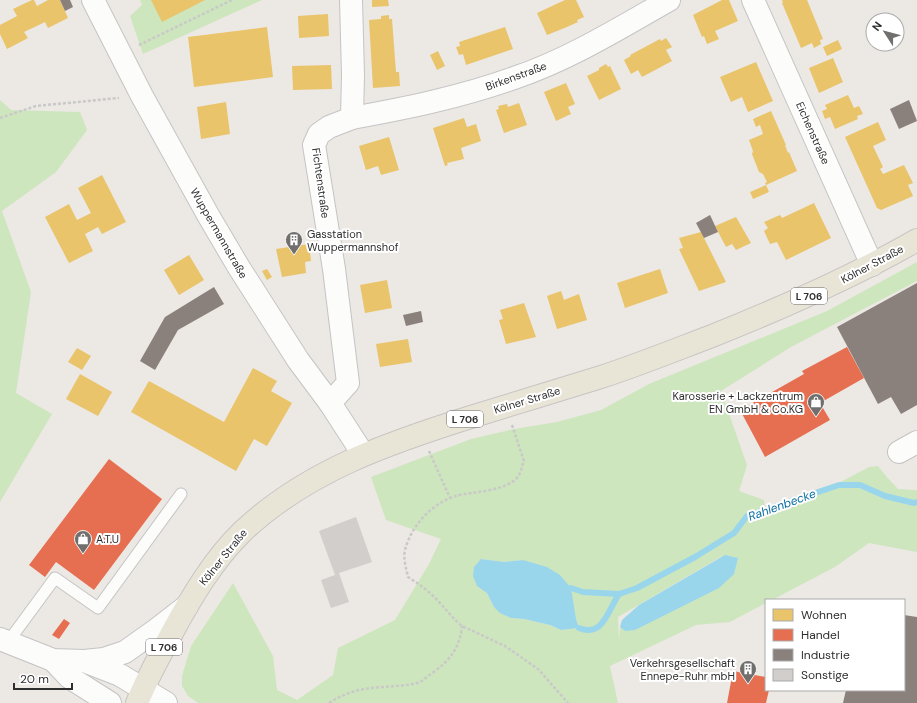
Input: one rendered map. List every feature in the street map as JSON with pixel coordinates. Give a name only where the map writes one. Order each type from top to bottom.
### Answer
[{"type":"main road","name":"Kölner Straße","points":[[140,696],[155,662],[187,606],[219,558],[241,532],[263,514],[298,489],[321,475],[363,454],[421,432],[604,376],[669,352],[809,296],[872,266],[917,240]]},
{"type":"street","name":"Wuppermannstraße","points":[[93,0],[142,96],[238,266],[298,360],[330,403],[363,454]]},
{"type":"street","points":[[351,0],[354,75],[352,118]]},
{"type":"street","name":"Birkenstraße","points":[[352,118],[408,108],[465,94],[515,78],[557,60],[624,26],[669,0]]},
{"type":"street","name":"Eichenstraße","points":[[753,0],[872,266]]},
{"type":"street","name":"Fichtenstraße","points":[[330,403],[348,383],[334,269],[314,145],[319,134],[329,127],[352,118]]},
{"type":"street","points":[[4,640],[53,660],[84,661],[104,659],[125,652],[187,606]]},
{"type":"street","points":[[53,660],[69,677],[110,703]]},
{"type":"street","points":[[84,661],[120,675],[140,696],[166,703]]},
{"type":"lane","points":[[4,640],[55,578],[98,608],[181,494]]},
{"type":"path","points":[[121,54],[232,0]]},
{"type":"path","points":[[0,118],[36,106],[142,96]]},
{"type":"path","points":[[504,407],[524,461],[518,476],[508,484],[492,490],[456,496],[439,503],[418,523],[409,537],[405,551],[405,564],[408,577],[432,595],[457,623],[506,646],[538,670],[568,703]]},
{"type":"path","points":[[421,432],[450,498]]},
{"type":"path","points":[[328,703],[342,695],[359,689],[398,686],[420,682],[448,661],[457,649],[461,637],[462,626]]},
{"type":"green space","points":[[140,0],[262,0],[143,54],[130,16],[142,5]]},
{"type":"green space","points":[[0,100],[11,110],[80,112],[87,130],[56,172],[2,211],[31,292],[16,393],[52,414],[0,502]]},
{"type":"green space","points":[[917,262],[917,281],[791,347],[721,391],[747,465],[739,491],[764,500],[765,511],[816,495],[869,467],[878,466],[898,489],[917,490],[917,552],[869,543],[835,567],[774,599],[765,599],[765,604],[730,622],[696,625],[610,666],[618,703],[198,703],[188,696],[182,686],[182,676],[191,646],[233,583],[273,656],[277,690],[297,700],[333,675],[338,648],[395,620],[429,564],[441,539],[386,520],[371,477],[471,439],[514,429],[557,422],[601,410],[649,384],[827,311]],"holes":[[[724,555],[625,631],[620,627],[619,640],[618,617]],[[481,559],[504,562],[523,560],[576,619],[578,628],[561,630],[550,625],[524,619],[511,618],[494,607],[487,593]]]},
{"type":"water","points":[[725,555],[738,558],[734,574],[719,588],[635,630],[625,631],[620,627],[622,620],[639,605]]},
{"type":"water","points":[[481,559],[504,562],[523,560],[547,567],[560,575],[571,588],[579,628],[561,630],[550,625],[524,619],[511,618],[500,613],[494,607],[487,593],[477,586],[473,576],[474,567]]},
{"type":"building: Wohnen","points":[[34,0],[37,6],[48,0],[60,0],[68,18],[48,28],[45,22],[24,32],[28,38],[7,49],[0,34],[0,25],[17,16],[13,9]]},
{"type":"building: Wohnen","points":[[151,0],[205,0],[162,22]]},
{"type":"building: Wohnen","points":[[372,0],[388,0],[389,6],[372,7]]},
{"type":"building: Wohnen","points":[[565,0],[576,0],[584,17],[577,20],[578,22],[547,35],[537,13]]},
{"type":"building: Wohnen","points":[[722,0],[729,0],[738,21],[715,31],[719,39],[707,44],[704,36],[702,37],[693,15]]},
{"type":"building: Wohnen","points":[[782,0],[807,0],[823,39],[820,40],[821,44],[814,48],[812,43],[801,48]]},
{"type":"building: Wohnen","points":[[328,14],[329,36],[299,38],[298,16]]},
{"type":"building: Wohnen","points":[[389,15],[389,19],[392,19],[396,72],[399,72],[400,86],[373,88],[369,20],[381,19],[381,16]]},
{"type":"building: Wohnen","points":[[267,27],[273,77],[194,87],[188,37]]},
{"type":"building: Wohnen","points":[[505,27],[513,49],[466,65],[463,54],[459,55],[456,47],[460,46],[459,42]]},
{"type":"building: Wohnen","points":[[666,38],[672,47],[666,50],[672,61],[642,77],[638,70],[631,74],[624,60],[631,56],[630,55],[660,39],[661,41]]},
{"type":"building: Wohnen","points":[[838,40],[842,49],[827,56],[823,47]]},
{"type":"building: Wohnen","points":[[438,51],[445,66],[437,70],[430,55]]},
{"type":"building: Wohnen","points":[[833,58],[843,82],[819,93],[809,68]]},
{"type":"building: Wohnen","points":[[756,62],[773,101],[748,112],[742,97],[731,102],[720,77]]},
{"type":"building: Wohnen","points":[[606,64],[608,67],[610,66],[621,89],[599,100],[587,76],[599,70],[599,68]]},
{"type":"building: Wohnen","points":[[331,65],[332,89],[293,90],[292,66]]},
{"type":"building: Wohnen","points":[[566,83],[575,104],[568,107],[571,114],[556,121],[544,92]]},
{"type":"building: Wohnen","points":[[848,95],[854,108],[859,106],[863,114],[857,116],[858,119],[835,129],[830,117],[825,119],[822,111],[827,109],[825,105]]},
{"type":"building: Wohnen","points":[[226,102],[230,134],[201,139],[197,107]]},
{"type":"building: Wohnen","points":[[519,103],[527,125],[504,133],[496,110],[499,109],[498,106],[507,104],[508,107]]},
{"type":"building: Wohnen","points":[[771,111],[797,171],[766,185],[765,183],[767,182],[763,174],[759,172],[752,154],[753,151],[749,140],[763,134],[760,125],[756,127],[753,119]]},
{"type":"building: Wohnen","points":[[464,118],[467,127],[476,124],[481,141],[461,148],[464,159],[447,163],[448,165],[445,166],[433,128]]},
{"type":"building: Wohnen","points":[[878,122],[886,140],[873,146],[883,167],[880,169],[883,174],[904,165],[913,183],[908,185],[913,196],[881,210],[877,208],[845,137]]},
{"type":"building: Wohnen","points":[[389,137],[399,170],[381,175],[378,166],[366,170],[359,146]]},
{"type":"building: Wohnen","points":[[102,175],[126,222],[102,234],[98,227],[85,234],[93,251],[69,263],[45,217],[69,204],[77,220],[91,213],[78,188]]},
{"type":"building: Wohnen","points":[[766,185],[769,192],[753,199],[750,192]]},
{"type":"building: Wohnen","points":[[814,203],[831,238],[786,260],[777,242],[770,244],[764,231],[768,228],[764,222],[780,215],[782,218]]},
{"type":"building: Wohnen","points":[[736,217],[751,243],[736,250],[732,244],[726,247],[715,226]]},
{"type":"building: Wohnen","points":[[701,232],[726,282],[699,291],[679,249],[683,248],[679,238]]},
{"type":"building: Wohnen","name":"Gasstation Wuppermannshof","points":[[309,244],[311,261],[305,262],[306,273],[282,277],[276,249]]},
{"type":"building: Wohnen","points":[[189,255],[204,280],[179,295],[164,270]]},
{"type":"building: Wohnen","points":[[267,269],[272,277],[267,280],[262,271]]},
{"type":"building: Wohnen","points":[[660,269],[668,293],[625,308],[617,283]]},
{"type":"building: Wohnen","points":[[387,280],[392,308],[365,313],[360,285]]},
{"type":"building: Wohnen","points":[[561,291],[564,300],[579,294],[587,320],[557,329],[547,296]]},
{"type":"building: Wohnen","points":[[524,303],[536,337],[506,344],[499,320],[503,319],[500,310]]},
{"type":"building: Wohnen","points":[[408,339],[412,362],[380,367],[376,344]]},
{"type":"building: Wohnen","points":[[77,348],[91,356],[82,370],[68,362]]},
{"type":"building: Wohnen","points":[[253,368],[277,381],[271,391],[292,403],[267,446],[254,439],[236,471],[131,412],[149,381],[224,422]]},
{"type":"building: Wohnen","points":[[80,374],[112,392],[98,416],[66,399]]},
{"type":"building: Handel","points":[[847,347],[864,378],[820,403],[830,420],[765,457],[740,410],[804,374],[802,371]]},
{"type":"building: Handel","points":[[109,459],[162,499],[94,590],[56,562],[45,577],[29,565]]},
{"type":"building: Handel","points":[[64,619],[70,623],[59,639],[52,635]]},
{"type":"building: Handel","name":"Verkehrsgesellschaft Ennepe-Ruhr mbH","points":[[733,671],[765,677],[765,691],[769,691],[766,703],[727,703]]},
{"type":"building: Industrie","points":[[60,0],[70,0],[73,7],[65,11]]},
{"type":"building: Industrie","points":[[909,100],[917,121],[899,129],[890,109]]},
{"type":"building: Industrie","points":[[710,215],[718,232],[704,238],[696,223]]},
{"type":"building: Industrie","points":[[917,283],[917,405],[901,414],[891,397],[878,404],[837,327]]},
{"type":"building: Industrie","points":[[214,287],[224,304],[178,330],[155,370],[140,361],[165,317]]},
{"type":"building: Industrie","points":[[421,311],[423,322],[406,326],[403,315]]},
{"type":"building: Industrie","points":[[905,615],[917,617],[917,703],[843,703],[846,691],[905,691]]},
{"type":"building: Sonstige","points":[[356,517],[372,562],[339,573],[349,602],[331,608],[321,580],[335,575],[319,531]]},
{"type":"waterway","name":"Rahlenbecke","points":[[571,588],[583,592],[619,594],[637,588],[695,557],[734,533],[747,516],[839,485],[860,485],[885,496],[914,503],[917,502]]},
{"type":"waterway","points":[[579,628],[587,630],[594,629],[599,626],[604,621],[619,594]]},
{"type":"place","name":"Gasstation Wuppermannshof","points":[[294,255]]},
{"type":"place","name":"Karosserie + Lackzentrum EN GmbH & Co.KG","points":[[816,417]]},
{"type":"place","name":"A.T.U","points":[[83,554]]},
{"type":"place","name":"Verkehrsgesellschaft Ennepe-Ruhr mbH","points":[[748,684]]}]
